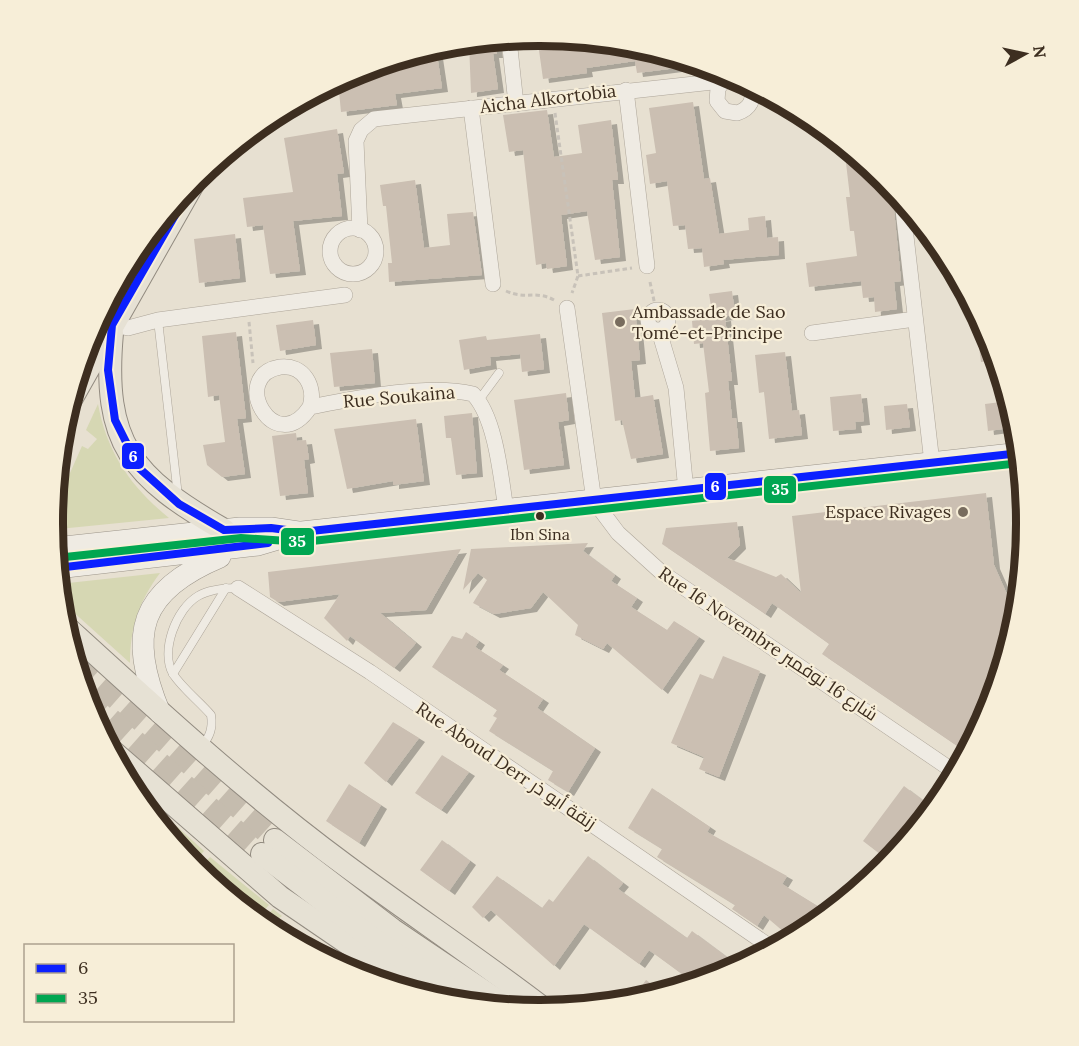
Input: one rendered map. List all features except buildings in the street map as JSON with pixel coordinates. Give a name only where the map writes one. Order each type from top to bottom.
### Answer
[{"type":"main road","points":[[90,365],[173,218]]},
{"type":"main road","points":[[112,325],[108,370],[115,420],[140,468],[178,504],[224,530]]},
{"type":"main road","points":[[65,567],[243,547],[273,542],[302,532],[1011,454]]},
{"type":"main road","points":[[64,547],[224,530],[271,528],[302,532]]},
{"type":"main road","points":[[160,713],[147,683],[142,655],[149,615],[164,591],[184,573],[243,547]]},
{"type":"main road","points":[[77,637],[200,748],[345,865],[529,999]]},
{"type":"main road","points":[[131,767],[280,897],[398,978]]},
{"type":"main road","points":[[453,991],[363,933],[268,847],[491,996]]},
{"type":"street","points":[[510,48],[516,104]]},
{"type":"street","name":"Aicha Alkortobia","points":[[360,230],[356,141],[361,130],[374,119],[715,80]]},
{"type":"street","name":"Aicha Alkortobia","points":[[723,83],[718,88],[717,100],[731,113],[737,113],[748,107],[752,97]]},
{"type":"street","points":[[626,90],[647,266]]},
{"type":"street","points":[[471,108],[493,284]]},
{"type":"street","points":[[904,216],[932,463]]},
{"type":"street","points":[[112,325],[128,328],[158,320],[345,295]]},
{"type":"street","points":[[567,308],[594,501]]},
{"type":"street","points":[[656,310],[648,315],[648,324],[659,331],[676,388],[686,491]]},
{"type":"street","points":[[812,333],[915,319]]},
{"type":"street","points":[[259,384],[263,376],[279,368],[296,369],[309,381],[313,398],[310,407]]},
{"type":"street","name":"Rue Soukaina","points":[[259,384],[256,392],[260,410],[273,421],[290,423],[298,420],[310,407],[352,399],[443,390],[473,394],[479,400],[490,430],[506,510]]},
{"type":"street","name":"Rue 16 Novembre شارع 16 نوفمبر","points":[[594,501],[631,547],[662,572],[949,767]]},
{"type":"street","name":"Rue Aboud Derr زنقة أبو ذر","points":[[232,588],[370,672],[764,943]]},
{"type":"lane","points":[[158,320],[178,504]]},
{"type":"lane","points":[[479,400],[498,373]]},
{"type":"lane","points":[[174,674],[232,588]]},
{"type":"lane","points":[[200,748],[209,739],[213,724],[211,715],[174,674],[168,659],[170,643],[186,606],[198,596],[213,589],[232,588]]},
{"type":"path","points":[[553,100],[578,276],[647,266],[656,310]]},
{"type":"path","points":[[493,284],[519,297],[543,294],[567,308]]},
{"type":"path","points":[[248,308],[253,364],[259,384]]},
{"type":"green space","points":[[98,404],[108,438],[123,468],[143,494],[169,518],[63,529],[65,485],[82,446],[88,449],[97,439],[86,430]]},
{"type":"green space","points":[[160,573],[146,594],[137,615],[130,650],[130,663],[71,610],[67,583]]},
{"type":"green space","points":[[159,810],[204,851],[199,856]]},
{"type":"green space","points":[[210,857],[269,905],[263,911],[205,862]]},
{"type":"green space","points":[[273,909],[282,916],[277,920],[268,914]]},
{"type":"tunnel","points":[[87,673],[275,840]]},
{"type":"tunnel","points":[[102,711],[262,854]]},
{"type":"transit line","name":"6","points":[[173,218],[112,325],[108,370],[115,420],[139,468],[179,504],[224,530],[271,528],[302,532],[1011,454]]},
{"type":"transit line","name":"35","points":[[64,557],[241,538],[303,542],[1012,464]]},
{"type":"transit line","name":"6","points":[[65,567],[268,543]]},
{"type":"place","name":"Ambassade de Sao Tomé-et-Principe","points":[[620,322]]},
{"type":"place","name":"Espace Rivages","points":[[963,512]]},
{"type":"place","name":"Ibn Sina","points":[[540,516]]}]
